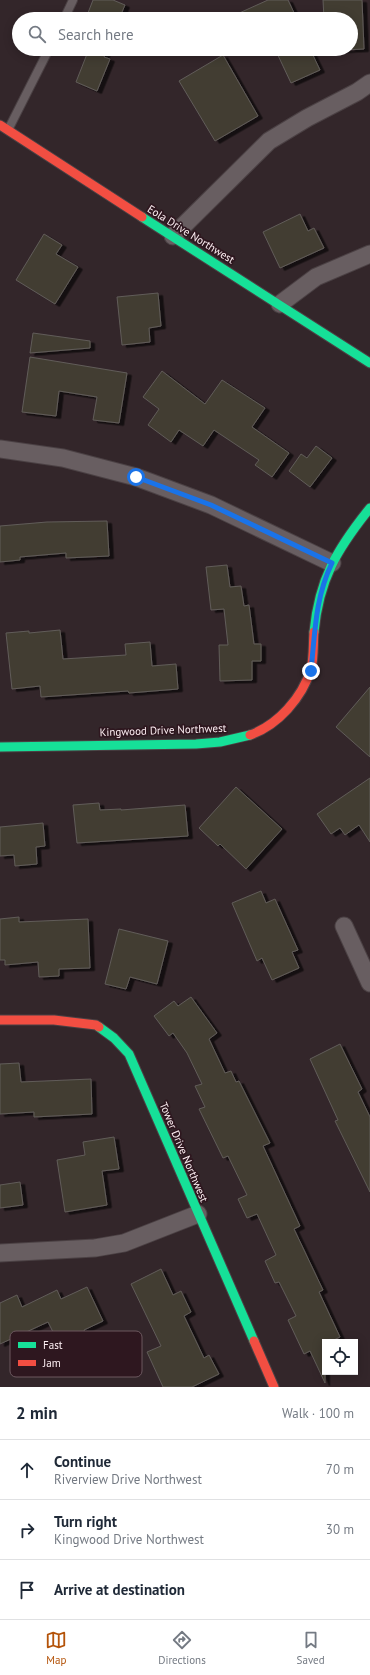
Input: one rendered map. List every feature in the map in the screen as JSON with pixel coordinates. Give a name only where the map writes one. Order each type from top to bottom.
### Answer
[{"type":"street","points":[[173,236],[269,141],[307,118],[357,92],[370,83]]},
{"type":"street","name":"Eola Drive Northwest","points":[[4,128],[370,363]]},
{"type":"street","points":[[280,304],[316,277],[370,254]]},
{"type":"street","points":[[0,449],[63,458],[136,477],[211,505],[332,563]]},
{"type":"street","name":"Kingwood Drive Northwest","points":[[0,747],[192,744],[226,741],[245,737],[261,730],[273,721],[295,699],[311,671],[318,602],[324,580],[332,563],[348,537],[370,508]]},
{"type":"street","points":[[344,926],[370,983]]},
{"type":"street","name":"Tower Drive Northwest","points":[[0,1020],[54,1020],[96,1025],[114,1038],[129,1054],[274,1387]]},
{"type":"street","points":[[0,1254],[95,1248],[124,1243],[198,1214]]},
{"type":"lane","points":[[67,12],[73,0]]},
{"type":"lane","points":[[4,128],[45,56]]},
{"type":"building","points":[[93,0],[113,0],[125,5],[122,12],[88,12]]},
{"type":"building","points":[[268,0],[288,0],[294,12],[241,12]]},
{"type":"building","points":[[323,0],[362,0],[364,49],[358,49],[358,12],[324,12]]},
{"type":"building","points":[[86,56],[104,56],[110,59],[97,91],[76,82]]},
{"type":"building","points":[[224,56],[258,116],[215,141],[179,81]]},
{"type":"building","points":[[278,56],[313,56],[320,70],[291,83]]},
{"type":"building","points":[[300,214],[308,231],[314,228],[324,248],[280,268],[263,232]]},
{"type":"building","points":[[44,234],[62,245],[56,254],[78,267],[55,304],[16,280]]},
{"type":"building","points":[[158,293],[161,326],[149,328],[150,342],[122,345],[117,297]]},
{"type":"building","points":[[33,333],[90,341],[90,348],[30,353]]},
{"type":"building","points":[[30,357],[127,373],[119,423],[93,420],[97,397],[59,391],[56,416],[22,412]]},
{"type":"building","points":[[162,371],[205,404],[222,380],[265,408],[252,427],[289,453],[272,477],[255,465],[259,460],[214,430],[203,446],[179,430],[171,442],[148,425],[159,409],[143,397]]},
{"type":"building","points":[[316,446],[332,458],[310,487],[289,471],[301,454],[307,458]]},
{"type":"building","points":[[107,521],[109,556],[66,558],[66,553],[20,557],[20,560],[0,562],[0,526],[47,522]]},
{"type":"building","points":[[227,565],[230,587],[241,586],[244,606],[249,605],[254,644],[261,644],[261,661],[252,661],[252,680],[220,681],[219,645],[228,645],[224,609],[211,610],[206,567]]},
{"type":"building","points":[[60,630],[63,659],[126,655],[125,644],[150,642],[152,666],[176,664],[178,689],[41,697],[40,686],[12,689],[6,633],[29,631],[29,633]]},
{"type":"building","points":[[370,687],[370,757],[336,727]]},
{"type":"building","points":[[370,778],[370,842],[359,825],[345,835],[340,828],[331,834],[317,814]]},
{"type":"building","points":[[236,787],[282,829],[246,869],[220,844],[218,846],[199,828]]},
{"type":"building","points":[[99,803],[100,810],[121,810],[185,805],[188,836],[77,843],[73,805]]},
{"type":"building","points":[[43,823],[45,846],[36,847],[37,864],[15,866],[14,855],[0,856],[0,827]]},
{"type":"building","points":[[261,891],[266,903],[275,899],[298,950],[292,952],[299,968],[272,980],[262,958],[257,961],[232,903]]},
{"type":"building","points":[[19,917],[19,922],[88,919],[90,968],[59,969],[59,976],[39,977],[38,962],[5,965],[5,960],[0,960],[0,919]]},
{"type":"building","points":[[119,929],[168,941],[157,984],[130,977],[126,989],[105,984]]},
{"type":"building","points":[[191,997],[217,1033],[209,1039],[225,1073],[231,1071],[236,1082],[239,1081],[270,1143],[263,1146],[300,1226],[294,1229],[323,1290],[319,1292],[340,1337],[336,1339],[322,1339],[322,1375],[325,1375],[325,1383],[310,1351],[304,1354],[288,1320],[296,1316],[279,1282],[275,1283],[265,1261],[276,1255],[257,1214],[247,1218],[238,1199],[247,1195],[228,1156],[223,1158],[199,1109],[205,1107],[195,1086],[202,1084],[187,1053],[173,1033],[169,1036],[154,1016],[174,1001],[178,1006]]},
{"type":"building","points":[[340,1044],[362,1089],[358,1092],[370,1117],[370,1192],[335,1121],[338,1120],[310,1059]]},
{"type":"building","points":[[19,1063],[21,1082],[91,1079],[92,1114],[34,1117],[34,1112],[0,1114],[0,1064]]},
{"type":"building","points":[[114,1137],[119,1169],[102,1171],[107,1205],[65,1212],[57,1160],[85,1155],[83,1142]]},
{"type":"building","points":[[20,1182],[23,1205],[0,1208],[0,1185]]},
{"type":"building","points":[[161,1269],[173,1295],[181,1291],[191,1312],[184,1316],[204,1358],[209,1355],[219,1374],[192,1387],[163,1387],[147,1352],[161,1346],[131,1284]]},
{"type":"building","points":[[87,1287],[103,1321],[84,1331],[52,1331],[48,1322],[28,1331],[10,1331],[10,1339],[0,1344],[0,1303],[17,1295],[22,1307],[57,1290],[61,1299]]},
{"type":"traffic: fast","points":[[142,217],[370,363]]},
{"type":"traffic: fast","points":[[314,632],[316,613],[325,580],[339,551],[370,508]]},
{"type":"traffic: fast","points":[[0,747],[196,744],[220,742],[250,735]]},
{"type":"traffic: fast","points":[[99,1027],[114,1038],[129,1054],[254,1341]]},
{"type":"traffic: jam","points":[[0,125],[142,217]]},
{"type":"traffic: jam","points":[[250,735],[270,725],[288,709],[302,690],[311,669],[314,632]]},
{"type":"traffic: jam","points":[[0,1020],[54,1020],[96,1025],[99,1027]]},
{"type":"traffic: jam","points":[[254,1341],[274,1387]]},
{"type":"route","points":[[136,477],[211,505],[332,563],[324,580],[318,602],[311,671]]}]
